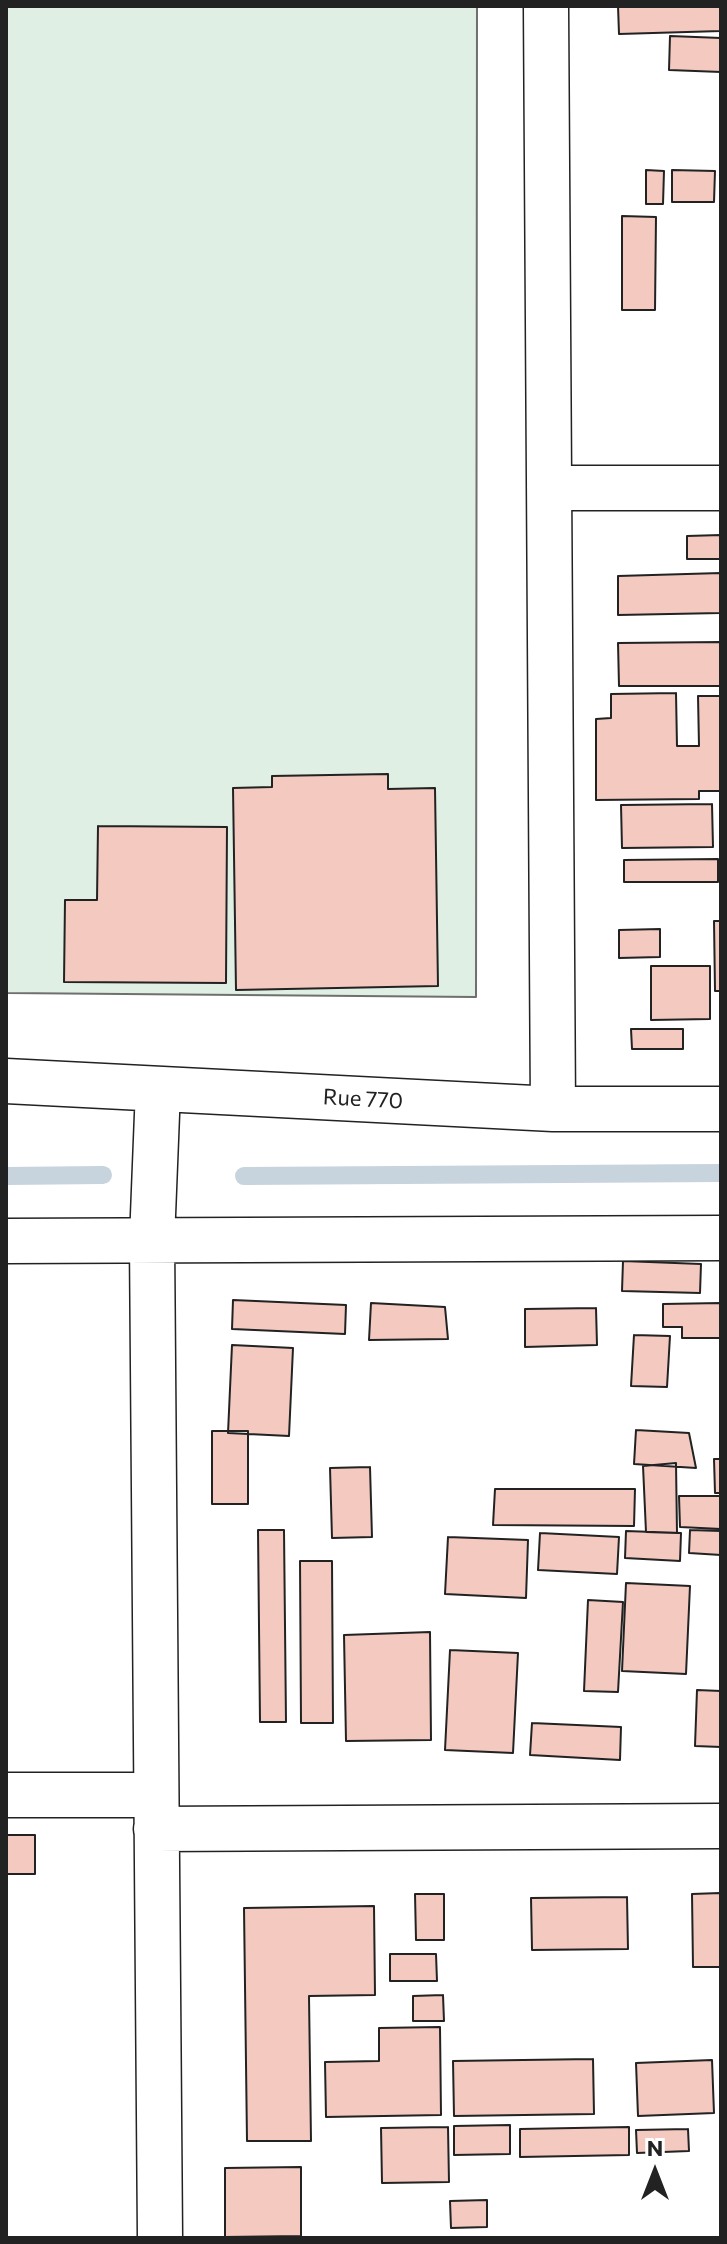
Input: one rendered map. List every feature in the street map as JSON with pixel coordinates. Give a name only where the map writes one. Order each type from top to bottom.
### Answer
[{"type":"street","points":[[546,6],[553,1109]]},
{"type":"street","points":[[549,488],[721,488]]},
{"type":"street","name":"Rue 770","points":[[6,1081],[553,1109],[721,1109]]},
{"type":"street","points":[[158,1089],[152,1240],[160,2238]]},
{"type":"street","points":[[6,1241],[721,1238]]},
{"type":"street","points":[[6,1795],[156,1812],[721,1826]]},
{"type":"green space","points":[[6,6],[477,6],[476,997],[6,993]]},
{"type":"building","points":[[618,6],[721,6],[721,31],[619,34]]},
{"type":"building","points":[[670,36],[721,38],[721,72],[669,70]]},
{"type":"building","points":[[646,170],[664,171],[663,204],[646,204]]},
{"type":"building","points":[[672,170],[715,171],[714,202],[672,202]]},
{"type":"building","points":[[622,216],[656,217],[655,310],[622,310]]},
{"type":"building","points":[[721,535],[721,559],[687,559],[687,536]]},
{"type":"building","points":[[721,573],[721,613],[618,615],[618,576]]},
{"type":"building","points":[[721,642],[721,686],[619,686],[618,643]]},
{"type":"building","points":[[676,693],[677,746],[699,746],[698,696],[721,696],[721,791],[699,791],[699,799],[596,800],[596,719],[611,718],[611,694]]},
{"type":"building","points":[[388,774],[388,789],[435,788],[438,986],[236,990],[233,788],[272,787],[272,776]]},
{"type":"building","points":[[712,804],[713,847],[622,848],[621,805]]},
{"type":"building","points":[[98,826],[227,827],[226,983],[64,982],[65,900],[97,900]]},
{"type":"building","points":[[718,859],[718,882],[624,882],[624,860]]},
{"type":"building","points":[[714,921],[721,921],[721,991],[715,991]]},
{"type":"building","points":[[660,929],[660,957],[619,958],[619,930]]},
{"type":"building","points":[[651,966],[710,966],[710,1019],[651,1020]]},
{"type":"building","points":[[631,1029],[683,1029],[683,1049],[632,1049]]},
{"type":"building","points":[[623,1261],[701,1264],[700,1293],[622,1291]]},
{"type":"building","points":[[233,1300],[346,1305],[345,1334],[232,1329]]},
{"type":"building","points":[[371,1303],[445,1307],[448,1339],[369,1340]]},
{"type":"building","points":[[721,1303],[721,1338],[682,1338],[682,1327],[663,1327],[663,1304]]},
{"type":"building","points":[[596,1308],[597,1345],[525,1347],[525,1309]]},
{"type":"building","points":[[634,1335],[670,1336],[667,1387],[631,1386]]},
{"type":"building","points":[[232,1345],[293,1348],[289,1436],[228,1433]]},
{"type":"building","points":[[636,1430],[689,1433],[696,1468],[634,1464]]},
{"type":"building","points":[[212,1431],[248,1431],[248,1504],[212,1504]]},
{"type":"building","points":[[714,1459],[721,1459],[721,1493],[715,1493]]},
{"type":"building","points":[[676,1463],[677,1533],[646,1532],[643,1466]]},
{"type":"building","points":[[370,1467],[372,1537],[332,1538],[330,1468]]},
{"type":"building","points":[[495,1489],[635,1489],[634,1526],[493,1525]]},
{"type":"building","points":[[679,1496],[721,1496],[721,1529],[680,1527]]},
{"type":"building","points":[[258,1530],[284,1530],[286,1722],[260,1722]]},
{"type":"building","points":[[690,1530],[721,1531],[721,1555],[689,1553]]},
{"type":"building","points":[[626,1531],[681,1533],[680,1561],[625,1558]]},
{"type":"building","points":[[540,1533],[619,1537],[617,1574],[538,1570]]},
{"type":"building","points":[[448,1537],[528,1540],[526,1598],[445,1594]]},
{"type":"building","points":[[300,1561],[332,1561],[333,1723],[301,1723]]},
{"type":"building","points":[[626,1583],[690,1586],[686,1674],[622,1671]]},
{"type":"building","points":[[588,1600],[623,1602],[618,1692],[584,1691]]},
{"type":"building","points":[[430,1632],[431,1740],[346,1741],[344,1635]]},
{"type":"building","points":[[450,1650],[518,1653],[513,1753],[445,1750]]},
{"type":"building","points":[[697,1690],[721,1691],[721,1747],[695,1746]]},
{"type":"building","points":[[532,1723],[621,1727],[620,1760],[530,1755]]},
{"type":"building","points":[[6,1835],[35,1835],[35,1874],[6,1874]]},
{"type":"building","points":[[720,1893],[721,1967],[693,1967],[692,1894]]},
{"type":"building","points":[[415,1894],[444,1894],[444,1940],[416,1940]]},
{"type":"building","points":[[627,1897],[628,1949],[532,1950],[531,1898]]},
{"type":"building","points":[[374,1906],[375,1995],[309,1996],[311,2141],[247,2141],[244,1908]]},
{"type":"building","points":[[390,1954],[436,1954],[437,1981],[390,1981]]},
{"type":"building","points":[[443,1995],[444,2021],[413,2021],[413,1996]]},
{"type":"building","points":[[440,2027],[441,2115],[326,2117],[325,2062],[379,2061],[379,2028]]},
{"type":"building","points":[[593,2059],[594,2114],[454,2116],[453,2061]]},
{"type":"building","points":[[712,2060],[714,2113],[638,2116],[636,2063]]},
{"type":"building","points":[[510,2125],[510,2154],[454,2155],[454,2126]]},
{"type":"building","points":[[448,2127],[449,2182],[382,2183],[381,2128]]},
{"type":"building","points":[[629,2127],[629,2155],[520,2157],[520,2129]]},
{"type":"building","points":[[688,2129],[689,2151],[637,2153],[636,2130]]},
{"type":"building","points":[[301,2167],[301,2236],[225,2237],[225,2168]]},
{"type":"building","points":[[487,2200],[487,2227],[451,2228],[450,2201]]},
{"type":"waterway","points":[[244,1176],[721,1173]]},
{"type":"waterway","points":[[6,1176],[103,1175]]}]
